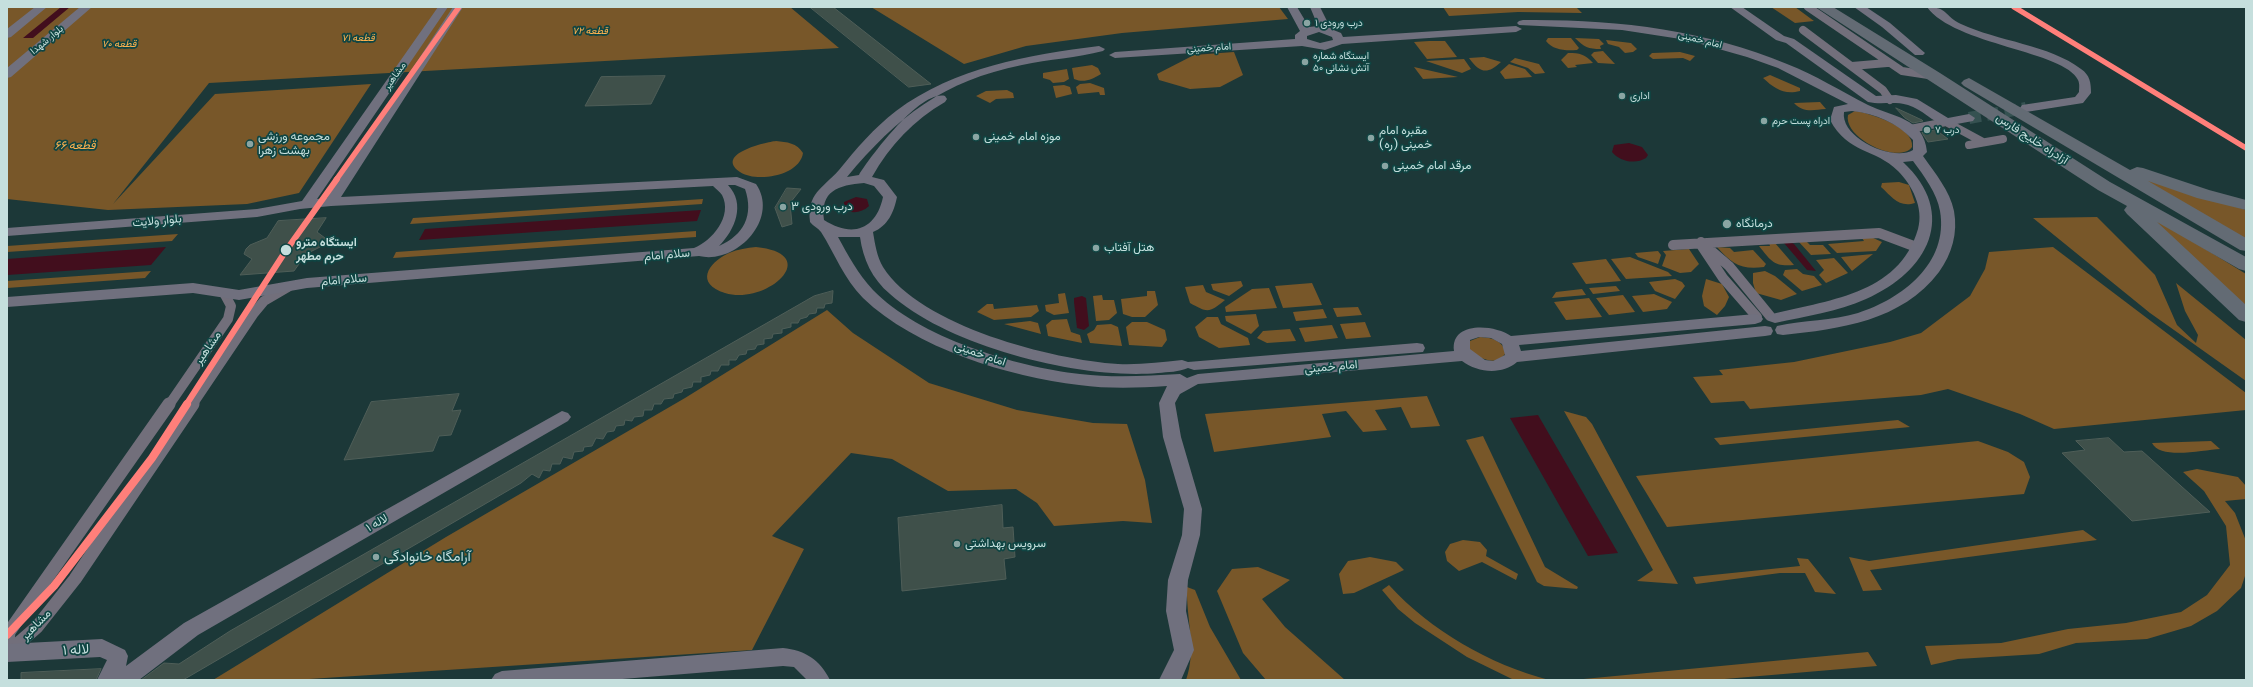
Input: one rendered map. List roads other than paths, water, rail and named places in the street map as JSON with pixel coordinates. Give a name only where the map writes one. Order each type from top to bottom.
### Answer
[{"type":"highway","name":"آزادراه خلیج فارس","points":[[1823,7],[1936,76],[2104,186],[2246,265]]},
{"type":"highway","name":"آزادراه خلیج فارس","points":[[1844,7],[1919,53],[2246,246]]},
{"type":"highway","points":[[2085,151],[2143,174],[2203,194],[2246,206]]},
{"type":"highway","points":[[2104,186],[2180,252],[2246,316]]},
{"type":"street","points":[[7,35],[42,7]]},
{"type":"street","name":"بلوار شهدا","points":[[7,74],[87,7]]},
{"type":"street","name":"مشاهیر","points":[[307,204],[362,121],[443,7]]},
{"type":"street","name":"مشاهیر","points":[[331,202],[458,7]]},
{"type":"street","points":[[1292,7],[1303,36],[1313,46],[1326,47],[1333,35],[1315,7]]},
{"type":"street","points":[[1735,7],[1780,38],[1790,41],[1872,99],[1881,101],[1896,99],[1912,102],[1983,142]]},
{"type":"street","points":[[1750,7],[1788,37],[1790,41]]},
{"type":"street","points":[[1808,7],[1887,63],[1902,71],[1936,76]]},
{"type":"street","points":[[1859,7],[1886,25],[1919,53]]},
{"type":"street","points":[[1932,7],[1948,22],[1963,29],[2060,61],[2078,72],[2085,81],[2085,92],[2079,100],[2026,108]]},
{"type":"street","name":"امام خمینی","points":[[1100,52],[1303,36],[1520,26],[1560,22],[1644,29],[1711,42],[1782,66],[1811,79],[1864,108]]},
{"type":"street","name":"امام خمینی","points":[[1520,26],[1610,32],[1698,48],[1782,76],[1843,108]]},
{"type":"street","points":[[1803,30],[1883,90],[1890,100]]},
{"type":"street","points":[[833,184],[850,180],[864,179],[879,183],[890,197],[886,214],[878,224],[866,232],[848,234],[827,230],[818,222],[815,206],[821,194],[833,184],[879,133],[900,114],[952,82],[1018,61],[1100,52]]},
{"type":"street","points":[[864,179],[884,148],[909,123],[937,102],[963,88],[1026,68],[1100,52]]},
{"type":"street","points":[[1852,66],[1887,63]]},
{"type":"street","points":[[1843,108],[1864,108],[1892,118],[1910,129],[1919,139],[1921,146],[1917,156],[1902,158],[1891,157],[1870,150],[1846,135],[1836,121],[1836,114],[1843,108]]},
{"type":"street","points":[[1910,129],[1969,118]]},
{"type":"street","points":[[362,121],[385,120]]},
{"type":"street","points":[[1969,145],[2003,139]]},
{"type":"street","points":[[1891,157],[1906,171],[1916,185],[1925,205],[1924,236],[1919,248],[1901,271],[1876,289],[1844,303],[1768,322],[1513,357],[1503,364],[1487,365],[1478,363],[1463,350],[1465,336],[1478,332],[1494,334],[1508,341],[1768,322],[1823,325],[1864,316],[1882,309],[1922,283],[1933,271],[1946,243],[1947,212],[1937,187],[1917,156]]},
{"type":"street","points":[[307,204],[737,181],[751,187],[756,200],[756,213],[751,224],[741,238],[729,247],[720,250],[696,252]]},
{"type":"street","name":"سلام امام","points":[[7,302],[193,288],[239,295],[307,283],[696,252],[712,245],[721,234],[728,221],[731,207],[729,195],[716,182]]},
{"type":"street","name":"بلوار ولایت","points":[[7,232],[257,213],[307,204]]},
{"type":"street","name":"امام خمینی","points":[[827,230],[843,260],[868,294],[892,315],[933,336],[996,360],[1066,378],[1123,382],[1189,374],[1463,350]]},
{"type":"street","name":"امام خمینی","points":[[866,232],[876,269],[895,292],[919,309],[948,323],[990,341],[1032,354],[1064,361],[1119,369],[1189,374]]},
{"type":"street","points":[[1673,245],[1701,242],[1879,233],[1919,248]]},
{"type":"street","points":[[1701,242],[1723,278],[1768,322]]},
{"type":"street","name":"مشاهیر","points":[[7,653],[37,627],[76,579],[254,313],[269,298],[288,287]]},
{"type":"street","name":"مشاهیر","points":[[7,653],[9,632],[223,328],[232,312],[230,300],[224,293]]},
{"type":"street","points":[[1508,341],[1514,352],[1513,357]]},
{"type":"street","points":[[1170,680],[1184,650],[1176,611],[1178,580],[1191,535],[1193,509],[1172,437],[1167,403],[1174,390],[1189,374]]},
{"type":"street","name":"لاله ۱","points":[[126,680],[131,674],[191,629],[562,417]]},
{"type":"street","name":"لاله ۱","points":[[7,653],[102,648],[118,656],[114,671],[108,680]]},
{"type":"street","points":[[502,680],[782,657],[794,657],[808,663],[820,680]]},
{"type":"tunnel","points":[[1969,118],[2026,108]]},
{"type":"place","name":"درب ورودی ۱","points":[[1307,23]]},
{"type":"place","name":"ایستگاه شماره ۵۰ آتش نشانی","points":[[1305,62]]},
{"type":"place","name":"اداری","points":[[1622,96]]},
{"type":"place","name":"ادراه پست حرم","points":[[1764,121]]},
{"type":"place","name":"درب ۷","points":[[1927,130]]},
{"type":"place","name":"موزه امام خمینی","points":[[976,137]]},
{"type":"place","name":"مقبره امام خمینی (ره)","points":[[1371,138]]},
{"type":"place","name":"مجموعه ورزشی بهشت زهرا","points":[[250,144]]},
{"type":"place","name":"مرقد امام خمینی","points":[[1385,166]]},
{"type":"place","name":"درب ورودی ۳","points":[[783,207]]},
{"type":"place","name":"درمانگاه","points":[[1727,224]]},
{"type":"place","name":"هتل آفتاب","points":[[1096,248]]},
{"type":"place","name":"ایستگاه مترو حرم مطهر","points":[[286,250]]},
{"type":"place","name":"سرویس بهداشتی","points":[[957,544]]},
{"type":"place","name":"آرامگاه خانوادگی","points":[[376,557]]},
{"type":"park label","name":"قطعه ۷۲","points":[[590,31]]},
{"type":"park label","name":"قطعه ۷۱","points":[[358,38]]},
{"type":"park label","name":"قطعه ۷۰","points":[[119,44]]},
{"type":"park label","name":"قطعه ۶۶","points":[[75,146]]}]
